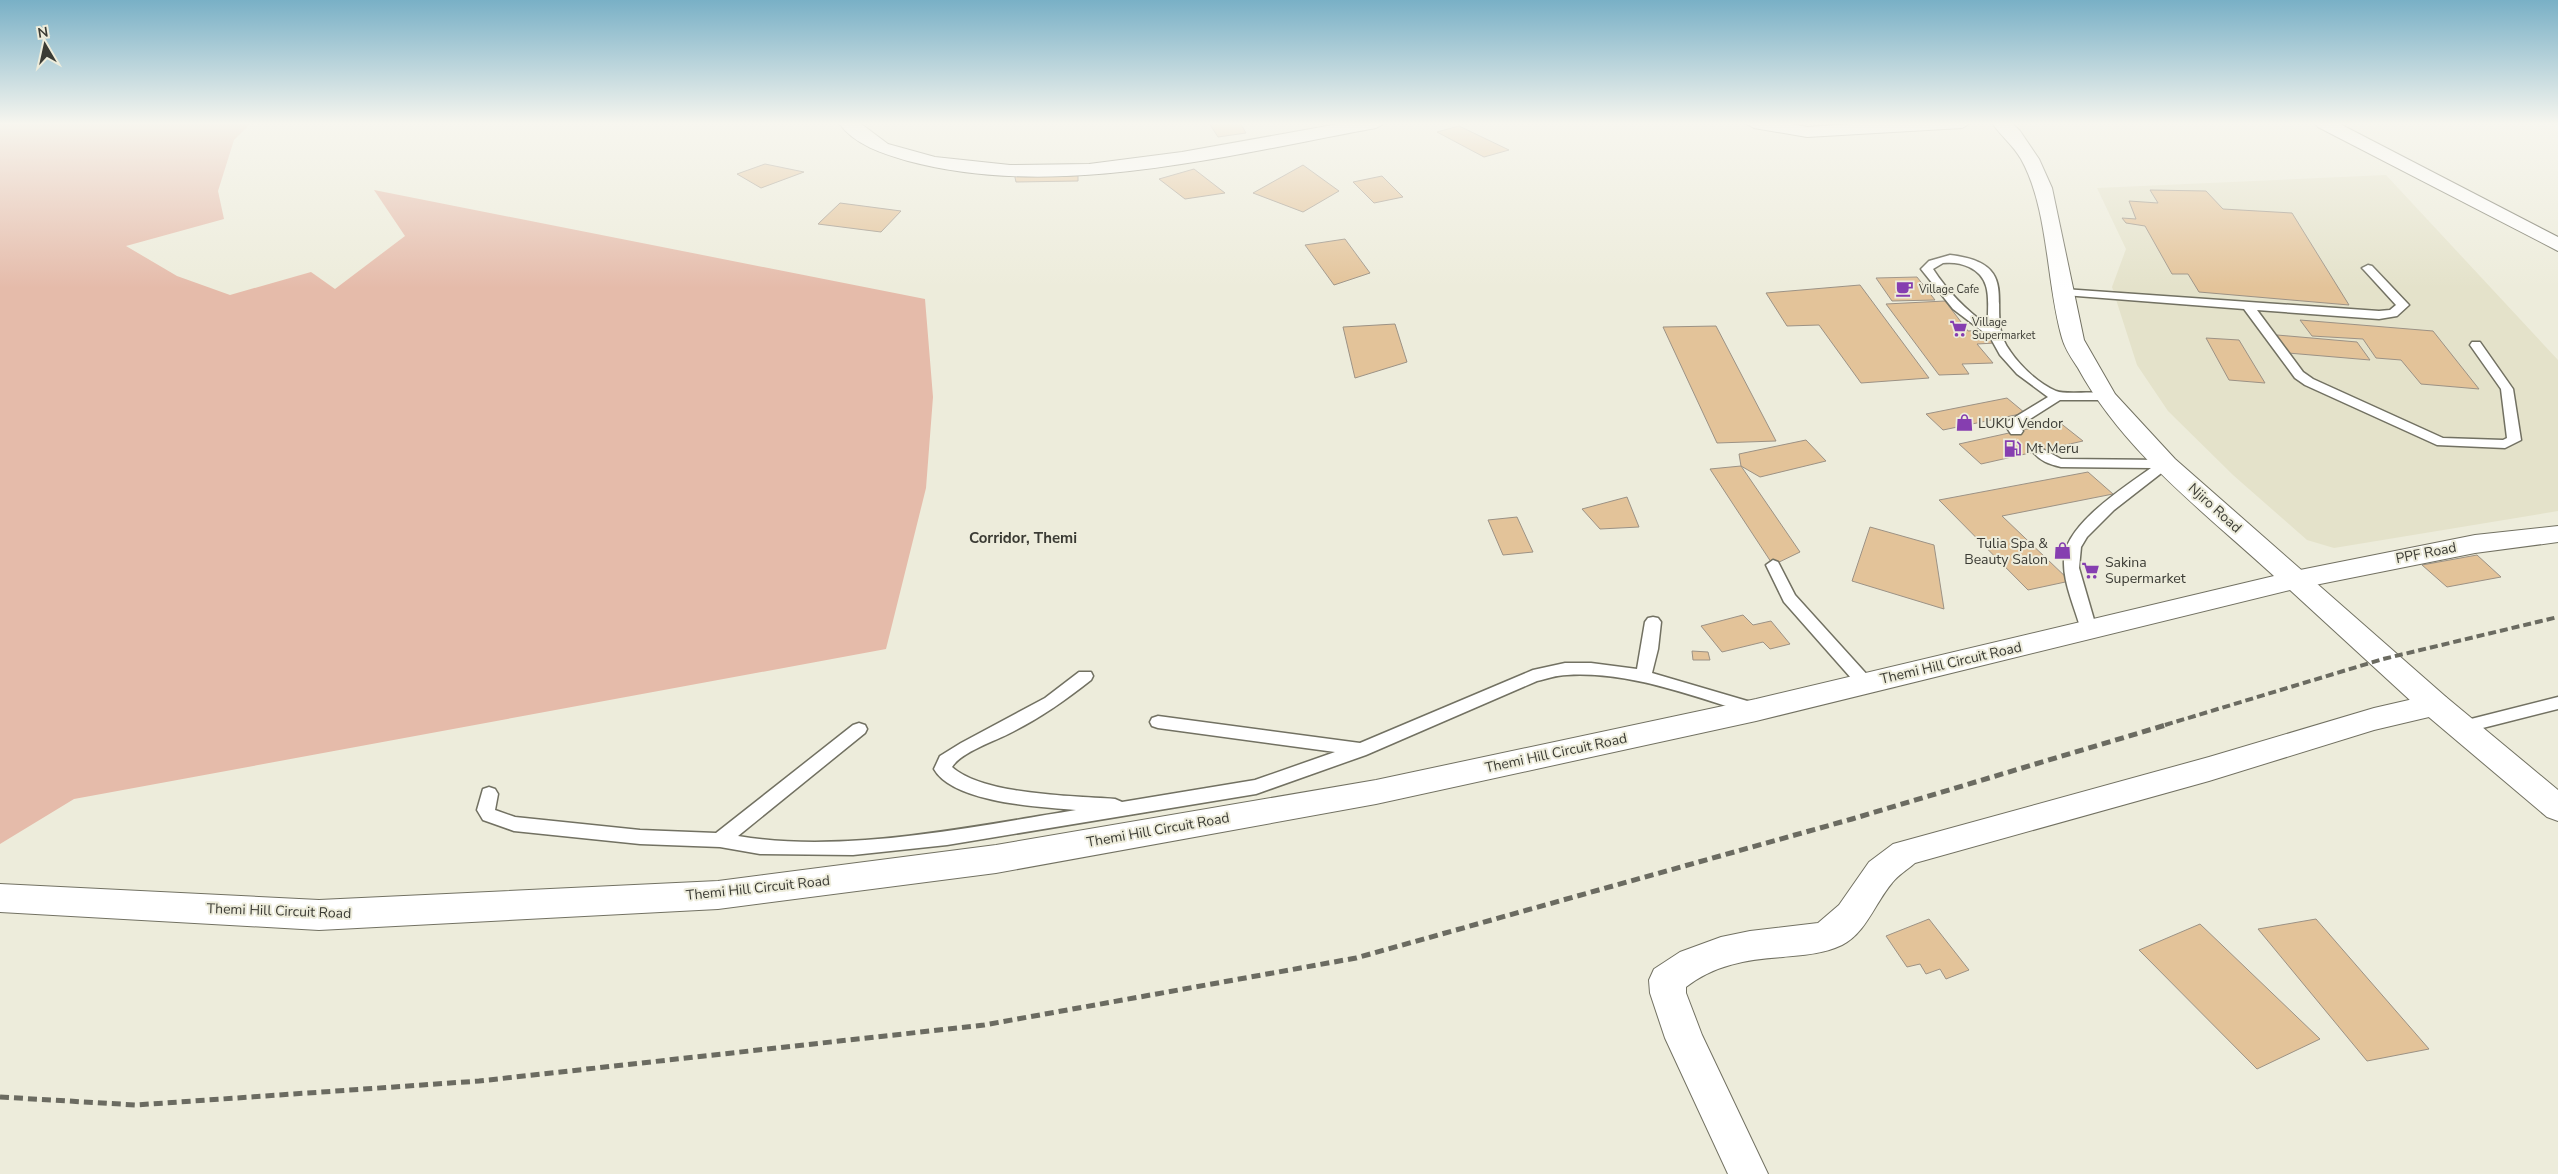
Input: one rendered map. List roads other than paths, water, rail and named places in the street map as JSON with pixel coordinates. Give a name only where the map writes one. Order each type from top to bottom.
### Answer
[{"type":"street","name":"Njiro Road","points":[[2038,178],[2043,188],[2073,340],[2105,397],[2141,440],[2166,464],[2435,705],[2558,808]]},
{"type":"street","points":[[2429,178],[2558,245]]},
{"type":"street","name":"PPF Road","points":[[2295,580],[2475,544],[2558,534]]},
{"type":"street","name":"Themi Hill Circuit Road","points":[[0,898],[319,915],[718,895],[996,859],[1376,792],[1756,710],[2295,580]]},
{"type":"street","points":[[1748,1174],[1684,1038],[1668,993],[1667,980],[1686,966],[1710,954],[1741,946],[1813,940],[1833,933],[1844,922],[1882,871],[1905,853],[2209,769],[2374,718],[2435,705]]},
{"type":"lane","points":[[1995,335],[1967,317],[1934,279],[1928,269],[1931,263],[1941,260],[1959,260],[1974,264],[1986,272],[1991,280],[1994,292],[1995,335],[2004,352],[2019,369],[2037,384],[2058,396],[2105,397]]},
{"type":"lane","points":[[2064,292],[2379,315],[2393,313],[2403,305],[2368,268]]},
{"type":"lane","points":[[2248,306],[2300,375],[2309,382],[2442,442],[2506,444],[2514,440],[2507,389],[2476,345]]},
{"type":"lane","points":[[2016,431],[2012,425],[2058,396]]},
{"type":"lane","points":[[2039,451],[2052,461],[2061,463],[2166,464]]},
{"type":"lane","points":[[2089,630],[2070,558],[2075,543],[2086,528],[2166,464]]},
{"type":"lane","points":[[1773,565],[1789,598],[1865,683]]},
{"type":"lane","points":[[1643,676],[1650,649],[1653,622]]},
{"type":"lane","points":[[489,794],[486,810],[489,815],[514,824],[640,837],[720,840],[760,847],[853,848],[947,838],[1134,808],[1174,799],[1256,787],[1360,750],[1533,676],[1565,669],[1591,669],[1643,676],[1756,710]]},
{"type":"lane","points":[[1085,676],[1051,702],[946,761],[943,769],[948,775],[992,794],[1134,808]]},
{"type":"lane","points":[[2463,727],[2558,703]]},
{"type":"lane","points":[[1158,722],[1360,750]]},
{"type":"lane","points":[[720,840],[860,729]]},
{"type":"railway","points":[[2165,725],[2383,659],[2558,617]]},
{"type":"railway","points":[[0,1097],[136,1105],[479,1081],[984,1025],[1356,958],[1852,819],[2169,724]]},
{"type":"place","name":"Village Cafe","points":[[1905,289]]},
{"type":"place","name":"Village Supermarket","points":[[1958,328]]},
{"type":"place","name":"LUKU Vendor","points":[[1964,423]]},
{"type":"place","name":"Mt Meru","points":[[2012,448]]},
{"type":"place","name":"Tulia Spa & Beauty Salon","points":[[2062,551]]},
{"type":"place","name":"Sakina Supermarket","points":[[2091,570]]},
{"type":"district","name":"Corridor, Themi","points":[[1023,538]]}]
